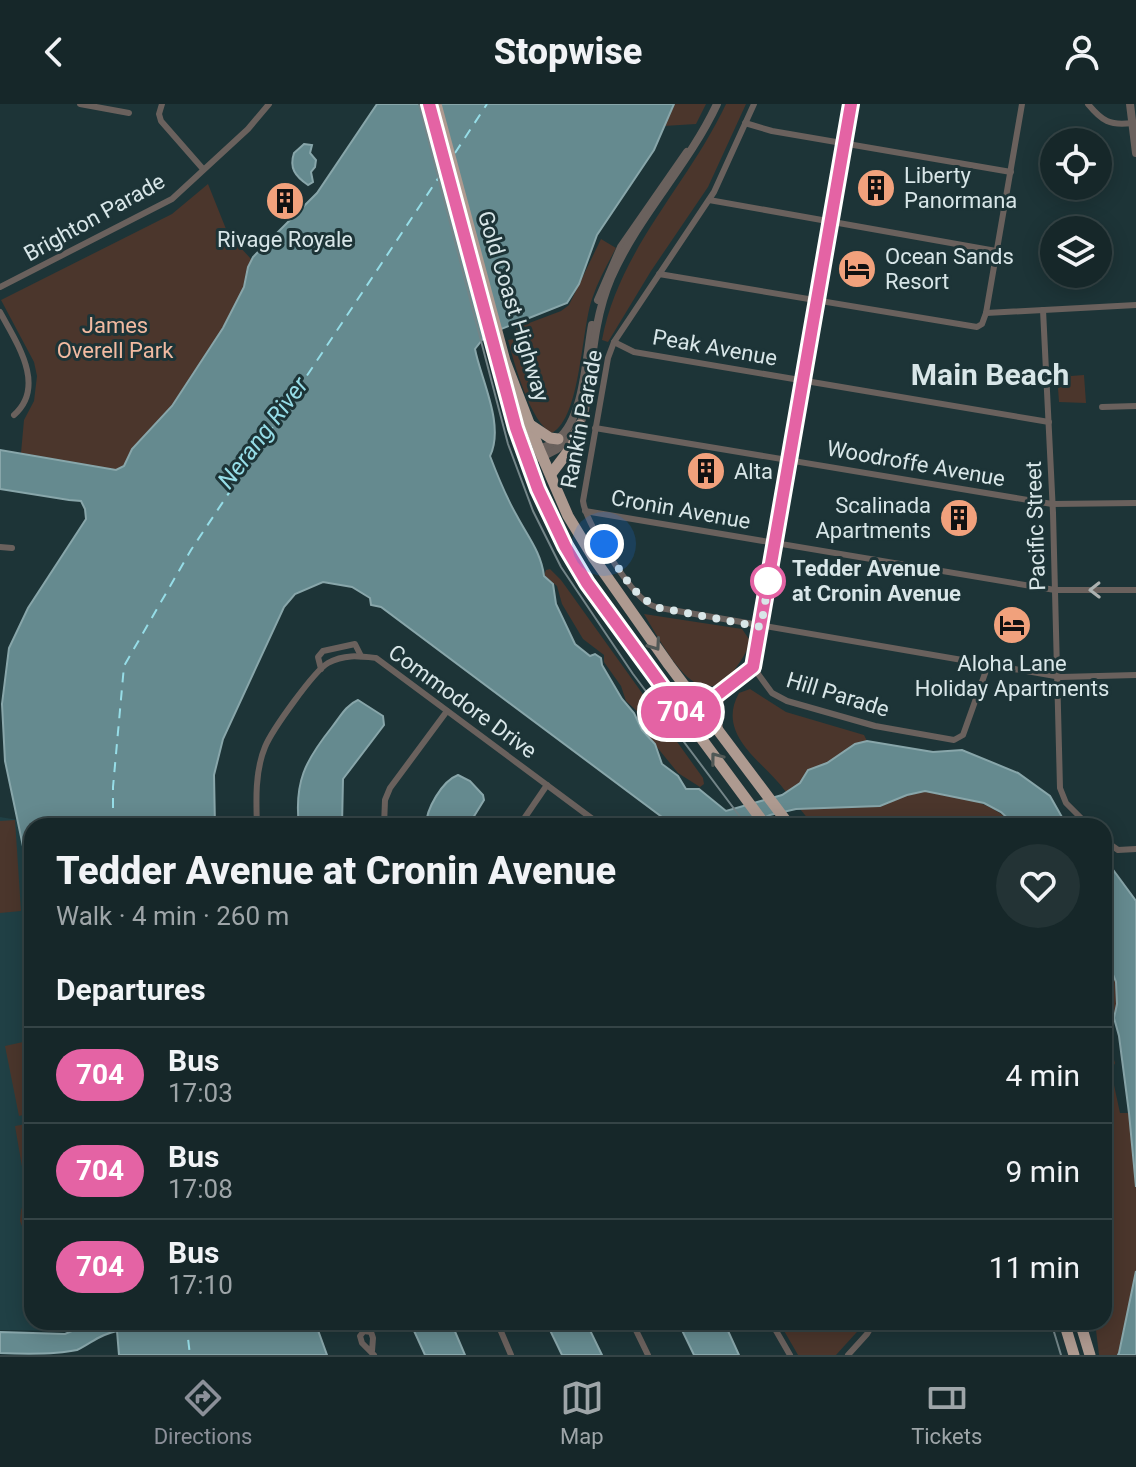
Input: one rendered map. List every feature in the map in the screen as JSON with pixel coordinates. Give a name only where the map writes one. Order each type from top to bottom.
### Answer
[{"type":"highway","name":"Gold Coast Highway","points":[[429,104],[497,344],[568,516],[593,557],[680,680],[784,818]]},
{"type":"highway","name":"Gold Coast Highway","points":[[436,104],[526,460],[549,515],[587,583],[760,818]]},
{"type":"highway","points":[[529,424],[550,438],[558,439]]},
{"type":"highway","points":[[551,474],[573,445],[580,425]]},
{"type":"highway","points":[[1066,1330],[1074,1355]]},
{"type":"highway","points":[[1082,1330],[1090,1355]]},
{"type":"street","points":[[80,104],[129,113]]},
{"type":"street","points":[[162,104],[159,114],[161,121],[203,169]]},
{"type":"street","name":"Brighton Parade","points":[[0,287],[172,199],[248,129],[269,104]]},
{"type":"street","points":[[526,460],[562,447],[580,425],[585,411],[598,320],[610,280],[717,104]]},
{"type":"street","name":"Rankin Parade","points":[[754,104],[709,200],[614,342],[608,358],[583,501],[585,511],[632,588],[648,603],[761,627]]},
{"type":"street","points":[[701,709],[753,667],[851,104]]},
{"type":"street","points":[[659,274],[971,328],[982,324],[1022,104]]},
{"type":"street","points":[[1088,104],[1099,118],[1109,124],[1132,123]]},
{"type":"street","points":[[1130,104],[1136,153]]},
{"type":"street","points":[[745,123],[843,144],[1011,172]]},
{"type":"street","points":[[541,454],[558,439],[573,419],[593,320],[610,266],[673,169],[696,143]]},
{"type":"street","points":[[709,200],[996,251]]},
{"type":"street","points":[[986,313],[1136,305]]},
{"type":"street","name":"Pacific Street","points":[[1043,310],[1060,788],[1066,803],[1081,818]]},
{"type":"street","points":[[0,312],[29,375],[26,398],[14,415]]},
{"type":"street","name":"Peak Avenue","points":[[614,342],[629,351],[1049,422]]},
{"type":"street","points":[[1102,407],[1136,406]]},
{"type":"street","name":"Woodroffe Avenue","points":[[595,428],[1052,504],[1136,503]]},
{"type":"street","name":"Cronin Avenue","points":[[585,511],[1055,590],[1136,590]]},
{"type":"street","points":[[0,547],[12,548]]},
{"type":"street","points":[[761,627],[1057,676],[1136,675]]},
{"type":"street","points":[[257,818],[257,783],[266,746],[300,693],[321,669],[318,657],[323,651],[355,644],[361,656]]},
{"type":"street","name":"Commodore Drive","points":[[321,669],[349,655],[376,658],[591,818]]},
{"type":"street","name":"Hill Parade","points":[[753,667],[766,686],[779,697],[872,725],[954,740],[959,739],[966,727],[988,665]]},
{"type":"street","points":[[680,680],[704,692],[725,689]]},
{"type":"street","points":[[722,736],[718,709],[725,689]]},
{"type":"street","points":[[384,818],[385,800],[390,788],[447,711]]},
{"type":"street","points":[[524,818],[547,785]]},
{"type":"street","points":[[1112,846],[1126,851],[1136,849]]},
{"type":"street","points":[[500,1330],[511,1355]]},
{"type":"street","points":[[636,1330],[648,1355]]},
{"type":"street","points":[[776,1330],[790,1355]]},
{"type":"street","points":[[848,1355],[869,1330]]},
{"type":"shaded area","points":[[0,817],[18,820],[24,850],[24,1330],[67,1330],[65,1331],[0,1330]]},
{"type":"green space","points":[[674,104],[706,104],[696,124],[664,126]]},
{"type":"green space","points":[[726,104],[746,104],[708,187],[608,342],[602,340],[623,276]]},
{"type":"green space","name":"James Overell Park","points":[[208,184],[228,234],[251,259],[244,287],[223,328],[172,406],[132,449],[124,466],[117,470],[21,453],[24,420],[34,401],[37,376],[34,362],[1,300],[172,214]]},
{"type":"green space","points":[[601,239],[616,248],[592,299],[569,410],[562,424],[552,433],[544,427],[530,406],[508,340],[520,338],[516,328],[569,305]]},
{"type":"green space","points":[[1070,373],[1071,376],[1084,375],[1086,403],[1059,402],[1057,374]]},
{"type":"green space","points":[[550,569],[703,778],[704,784],[700,787],[678,773],[648,736],[640,714],[626,701],[621,686],[604,662],[604,655],[583,639],[562,604],[557,586],[544,575]]},
{"type":"green space","points":[[644,614],[742,629],[751,642],[735,669],[720,683],[706,686],[693,681],[680,669]]},
{"type":"green space","points":[[750,689],[786,712],[864,735],[867,741],[855,744],[827,763],[808,770],[800,783],[786,792],[746,747],[733,722],[733,708],[739,693]]},
{"type":"green space","points":[[925,791],[950,795],[985,805],[1007,818],[807,818],[800,809],[880,806]]},
{"type":"green space","points":[[15,820],[21,911],[0,913],[0,821]]},
{"type":"green space","points":[[1112,972],[1116,982],[1117,1004],[1112,1028]]},
{"type":"green space","points":[[24,1042],[24,1115],[19,1116],[5,1046]]},
{"type":"green space","points":[[1112,1076],[1120,1113],[1129,1113],[1136,1187],[1136,1271],[1118,1355],[1099,1355],[1096,1330],[1112,1330]]},
{"type":"green space","points":[[24,1124],[24,1178],[15,1126]]},
{"type":"green space","points":[[24,1203],[24,1232],[20,1221]]},
{"type":"green space","points":[[784,1330],[859,1330],[836,1355],[798,1355]]},
{"type":"water","name":"Nerang River","points":[[377,104],[674,104],[654,150],[597,235],[579,284],[567,303],[486,335],[475,349],[495,431],[490,456],[537,552],[544,576],[553,584],[556,604],[575,644],[590,656],[595,654],[601,658],[622,699],[655,744],[662,764],[678,776],[686,789],[699,789],[726,811],[782,795],[800,783],[808,770],[827,763],[855,744],[867,741],[933,752],[962,750],[1018,773],[1050,796],[1062,818],[1007,818],[984,803],[925,791],[880,806],[796,809],[763,818],[663,818],[381,607],[371,605],[370,598],[352,587],[323,582],[295,594],[284,607],[223,739],[214,775],[215,818],[24,818],[24,851],[5,761],[2,704],[9,648],[28,608],[86,519],[81,501],[0,489],[0,450],[116,470],[124,466],[132,449],[172,406],[223,328],[244,287],[253,257],[317,193]]},
{"type":"water","points":[[304,144],[312,145],[310,153],[316,160],[311,172],[313,182],[308,185],[297,175],[292,163],[294,153]]},
{"type":"water","points":[[358,700],[383,716],[384,725],[343,779],[342,818],[298,818],[300,784],[308,762],[350,705]]},
{"type":"water","points":[[458,775],[470,781],[484,800],[473,818],[428,818],[436,796]]},
{"type":"water","points":[[1112,868],[1136,901],[1136,1187],[1119,1036],[1114,1018],[1116,982],[1112,972]]},
{"type":"water","points":[[1136,1271],[1136,1355],[1118,1355],[1119,1353]]},
{"type":"water","points":[[74,1330],[318,1330],[327,1355],[119,1355],[117,1331],[77,1350],[0,1353],[0,1332],[65,1334]]},
{"type":"water","points":[[414,1330],[454,1330],[465,1355],[425,1355]]},
{"type":"water","points":[[550,1330],[590,1330],[602,1355],[562,1355]]},
{"type":"water","points":[[682,1330],[728,1330],[739,1355],[694,1355]]},
{"type":"pier","points":[[424,104],[440,104],[501,335],[485,341]]},
{"type":"ferry route","points":[[455,153],[487,104]]},
{"type":"ferry route","points":[[113,818],[124,666],[191,550],[447,165]]},
{"type":"ferry route","points":[[187,1330],[190,1355]]},
{"type":"tram line","points":[[419,104],[508,444],[533,511],[561,567],[633,674],[741,818]]},
{"type":"tram line","points":[[1053,1330],[1061,1355]]},
{"type":"bus line","name":"704","points":[[429,104],[521,446],[538,489],[565,546],[587,583],[686,719],[753,667],[851,104]]},
{"type":"place","name":"Liberty Panormana","points":[[876,188]]},
{"type":"place","name":"Rivage Royale","points":[[285,201]]},
{"type":"place","name":"Ocean Sands Resort","points":[[857,269]]},
{"type":"place","name":"Alta","points":[[706,471]]},
{"type":"place","name":"Scalinada Apartments","points":[[959,518]]},
{"type":"place","name":"Tedder Avenue at Cronin Avenue","points":[[768,581]]},
{"type":"place","name":"Aloha Lane Holiday Apartments","points":[[1012,625]]},
{"type":"district","name":"Main Beach","points":[[990,375]]},
{"type":"route","points":[[604,544],[632,588],[648,603],[660,608],[761,627],[768,581]]}]
